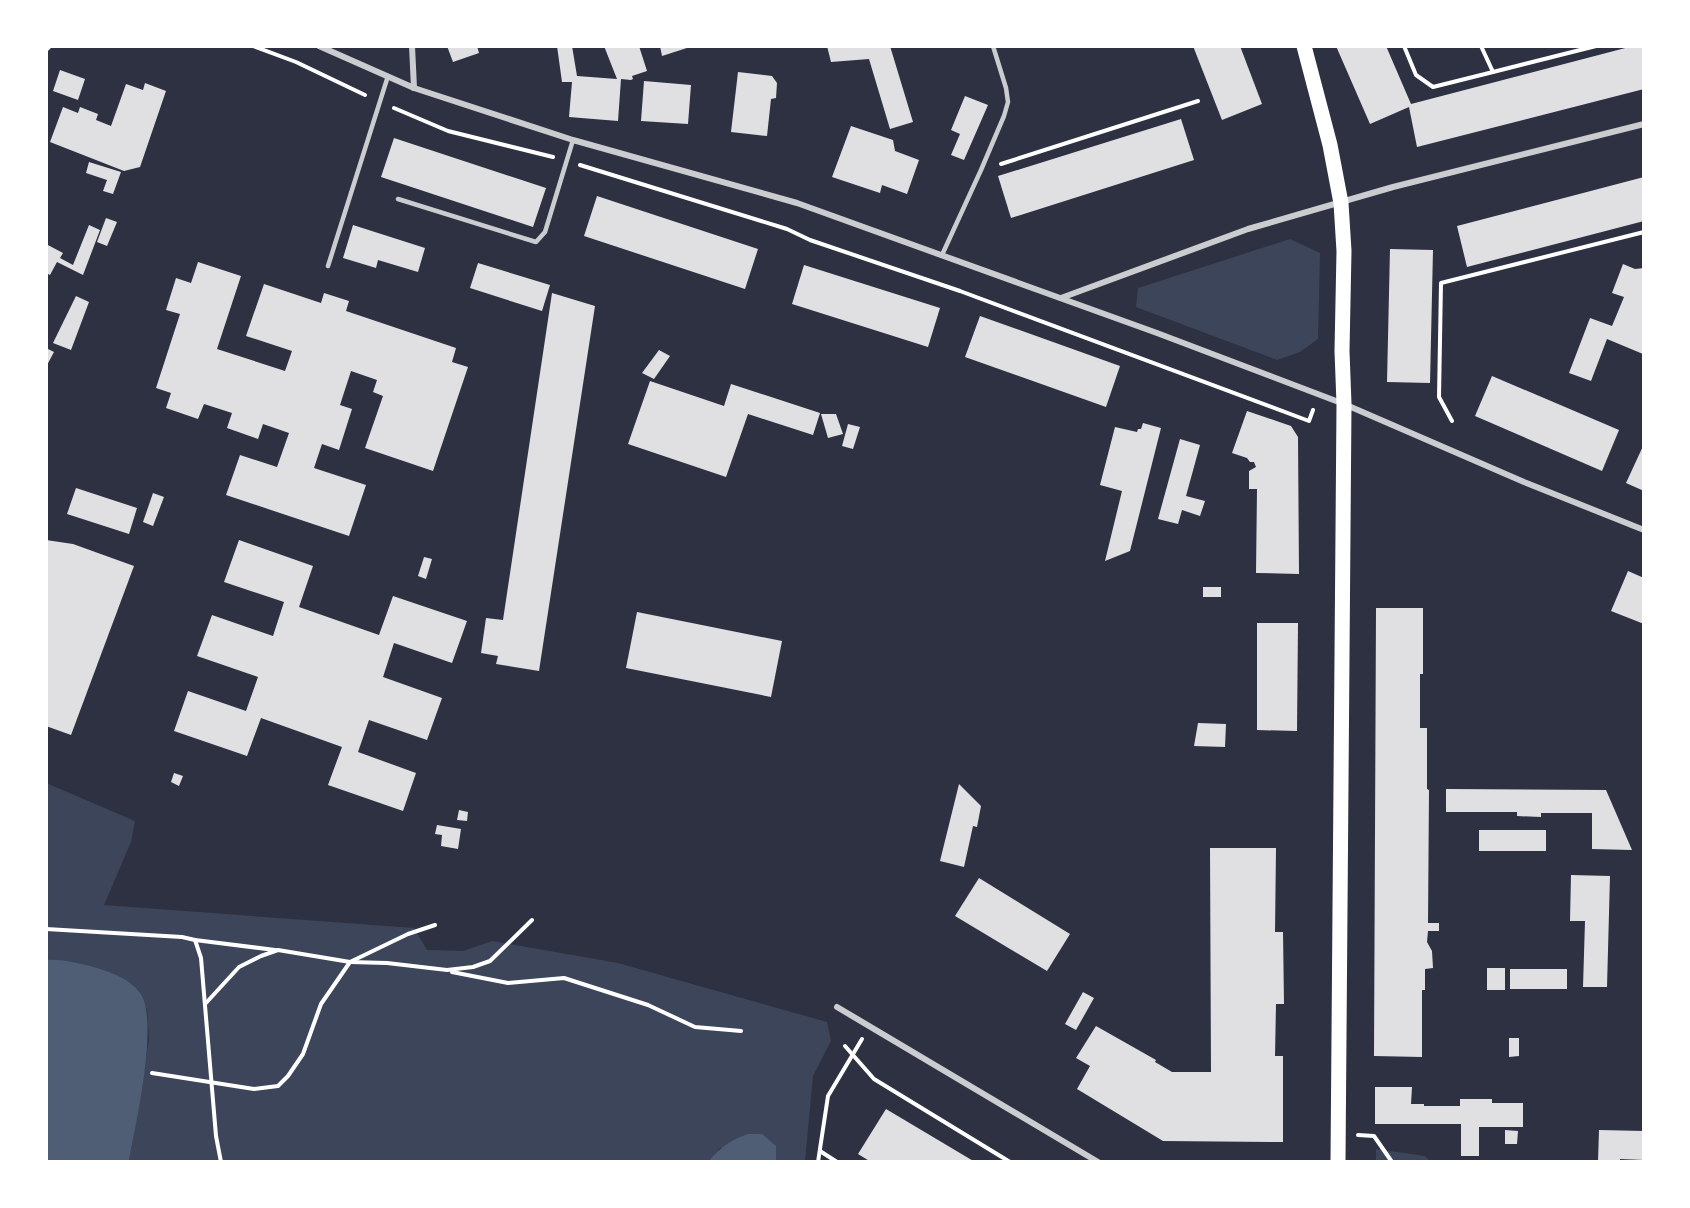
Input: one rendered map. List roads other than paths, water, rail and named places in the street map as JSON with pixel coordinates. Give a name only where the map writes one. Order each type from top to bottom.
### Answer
[{"type":"main road","points":[[1304,46],[1328,134],[1341,203],[1344,251],[1338,1161]]},
{"type":"street","points":[[319,46],[414,88],[573,140],[797,203],[1061,298],[1344,404],[1524,482],[1644,530]]},
{"type":"street","points":[[412,46],[414,88]]},
{"type":"street","points":[[1061,298],[1248,229],[1394,187],[1644,124]]},
{"type":"street","points":[[837,1007],[1098,1161]]},
{"type":"lane","points":[[942,255],[981,170],[1008,102],[993,46]]},
{"type":"lane","points":[[328,266],[388,76]]},
{"type":"lane","points":[[398,198],[536,242],[545,232],[573,140]]}]
